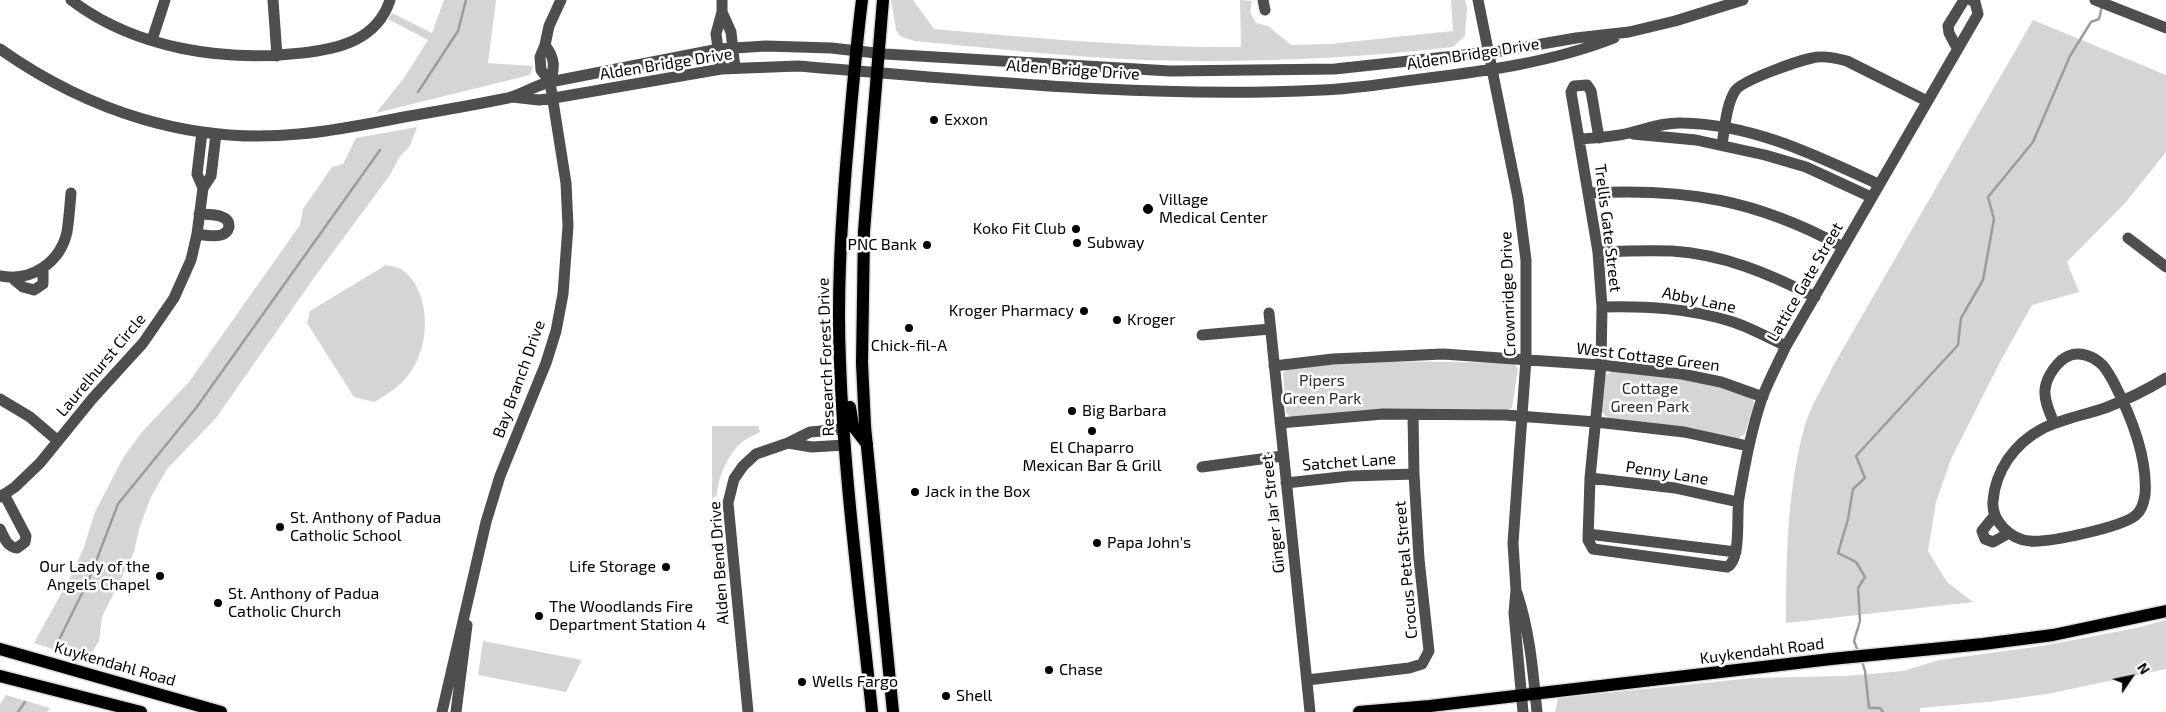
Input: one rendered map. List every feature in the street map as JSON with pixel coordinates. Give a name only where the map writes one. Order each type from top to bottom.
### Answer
[{"type":"main road","name":"Research Forest Drive","points":[[862,0],[855,51],[841,229],[839,301],[845,445],[872,712]]},
{"type":"main road","points":[[884,0],[864,231],[862,363],[867,444],[893,712]]},
{"type":"main road","points":[[841,378],[847,390],[853,426],[867,444]]},
{"type":"main road","points":[[844,429],[856,441],[860,450],[863,478],[872,492]]},
{"type":"main road","name":"Kuykendahl Road","points":[[1359,712],[1522,696],[2053,635],[2166,611]]},
{"type":"main road","name":"Kuykendahl Road","points":[[0,649],[221,712]]},
{"type":"main road","points":[[0,676],[141,712]]},
{"type":"main road","points":[[130,685],[126,699],[129,705],[141,712]]},
{"type":"street","points":[[71,0],[95,16],[152,40],[208,53],[277,56],[334,48],[357,40],[376,25],[384,15],[390,0]]},
{"type":"street","points":[[152,40],[165,0]]},
{"type":"street","points":[[274,0],[277,56]]},
{"type":"street","points":[[550,82],[555,67],[552,54],[546,45],[549,26],[561,0]]},
{"type":"street","points":[[721,69],[716,34],[722,12],[722,0]]},
{"type":"street","name":"Crownridge Drive","points":[[1478,0],[1522,219],[1527,284],[1526,360],[1513,536],[1516,590],[1514,613],[1523,712]]},
{"type":"street","name":"Alden Bridge Drive","points":[[0,50],[43,78],[96,104],[152,123],[216,134],[268,136],[327,131],[511,97],[536,85],[733,48],[766,46],[1170,71],[1336,69],[1488,52],[1630,32],[1675,21],[1744,0]]},
{"type":"street","points":[[1957,48],[1949,33],[1948,26],[1964,0]]},
{"type":"street","name":"Lattice Gate Street","points":[[1736,552],[1738,502],[1748,446],[1763,397],[1786,346],[1978,14],[1975,2],[1971,0]]},
{"type":"street","points":[[2095,0],[2166,28]]},
{"type":"street","points":[[722,12],[731,32],[735,68]]},
{"type":"street","name":"Alden Bridge Drive","points":[[511,97],[539,100],[721,69],[798,66],[1059,86],[1190,92],[1330,90],[1492,69],[1581,51],[1630,32]]},
{"type":"street","points":[[1722,144],[1730,101],[1736,90],[1753,79],[1814,57],[1837,58],[1846,61],[1927,101]]},
{"type":"street","name":"Bay Branch Drive","points":[[442,712],[486,522],[500,476],[546,363],[556,331],[563,294],[567,256],[567,208],[564,161],[550,82]]},
{"type":"street","name":"Trellis Gate Street","points":[[1599,138],[1591,91],[1587,85],[1580,84],[1574,86],[1571,92],[1598,252],[1602,307],[1601,365],[1590,478],[1589,545],[1593,549],[1727,567],[1734,561],[1736,552]]},
{"type":"street","points":[[1580,139],[1629,133],[1650,126],[1681,122],[1725,127],[1800,148],[1878,184]]},
{"type":"street","name":"Laurelhurst Circle","points":[[202,132],[197,174],[203,188]]},
{"type":"street","points":[[1629,133],[1722,144],[1806,167],[1871,197]]},
{"type":"street","name":"Laurelhurst Circle","points":[[2,496],[23,479],[58,441],[92,399],[143,343],[174,298],[186,275],[197,234],[203,188],[211,176],[216,134]]},
{"type":"street","points":[[1589,193],[1650,192],[1720,200],[1784,218],[1844,247]]},
{"type":"street","points":[[5,276],[26,276],[43,268],[55,257],[63,244],[67,232],[71,193]]},
{"type":"street","points":[[197,234],[220,236],[227,232],[229,227],[227,221],[222,217],[199,214]]},
{"type":"street","points":[[2128,238],[2166,267]]},
{"type":"street","points":[[1598,252],[1659,251],[1692,254],[1746,266],[1778,278],[1815,297]]},
{"type":"street","points":[[5,276],[22,287],[34,290],[43,284],[43,268]]},
{"type":"street","name":"Abby Lane","points":[[1602,307],[1668,308],[1701,314],[1734,323],[1786,346]]},
{"type":"street","name":"Ginger Jar Street","points":[[1269,313],[1310,712]]},
{"type":"street","points":[[1202,335],[1270,329]]},
{"type":"street","name":"West Cottage Green","points":[[1274,366],[1333,359],[1443,354],[1601,365],[1702,378],[1734,386],[1763,397]]},
{"type":"street","points":[[2054,423],[2046,400],[2045,390],[2048,379],[2058,364],[2071,354],[2086,354],[2106,368],[2123,400],[2136,432],[2142,461],[2145,494],[2143,503],[2136,515],[2119,523],[2055,538],[2029,541],[2012,536],[2000,524],[1992,506],[1993,497],[2004,466],[2016,448],[2030,435],[2054,423],[2123,400],[2166,378]]},
{"type":"street","points":[[0,399],[30,416],[58,441]]},
{"type":"street","points":[[1280,423],[1383,414],[1522,417],[1596,422],[1684,432],[1748,446]]},
{"type":"street","name":"Crocus Petal Street","points":[[1307,680],[1409,668],[1422,664],[1429,651],[1419,559],[1413,415]]},
{"type":"street","name":"Alden Bend Drive","points":[[748,712],[728,504],[730,488],[743,466],[756,454],[788,443],[810,432],[844,429]]},
{"type":"street","name":"Alden Bend Drive","points":[[788,443],[812,447],[845,445]]},
{"type":"street","points":[[1202,467],[1283,456]]},
{"type":"street","name":"Satchet Lane","points":[[1286,483],[1350,476],[1414,474]]},
{"type":"street","name":"Penny Lane","points":[[1590,478],[1675,488],[1738,502]]},
{"type":"street","points":[[0,529],[12,548],[17,548],[25,542],[26,536],[2,496]]},
{"type":"street","points":[[1995,515],[1982,531],[1985,539],[1993,542],[2009,533]]},
{"type":"street","name":"Crownridge Drive","points":[[1516,590],[1525,620],[1537,712]]},
{"type":"street","name":"Bay Branch Drive","points":[[456,712],[464,662],[470,594]]},
{"type":"green space","points":[[444,0],[496,0],[488,63],[533,66],[530,75],[376,113],[404,78],[428,40],[388,19],[392,13],[432,33]]},
{"type":"green space","points":[[891,0],[913,0],[934,29],[1088,42],[1203,47],[1241,47],[1240,0],[1252,1],[1250,12],[1256,23],[1268,26],[1291,45],[1330,44],[1453,31],[1451,0],[1465,0],[1467,8],[1465,36],[1453,47],[1337,57],[1183,61],[1086,57],[914,41],[900,36],[896,30]]},
{"type":"green space","points":[[2033,20],[2166,75],[2166,152],[2126,202],[2067,262],[2079,292],[2032,305],[2000,362],[1951,459],[1936,502],[1928,551],[1947,582],[1973,602],[1786,623],[1787,549],[1794,474],[1805,425],[1814,403],[1833,366]]},
{"type":"green space","points":[[417,127],[410,146],[400,156],[390,175],[316,275],[216,418],[167,469],[151,497],[139,529],[134,552],[102,617],[99,641],[92,652],[129,669],[126,673],[34,643],[73,572],[84,547],[95,512],[123,458],[141,433],[189,382],[300,225],[303,209],[332,167],[343,164],[356,138]]},
{"type":"green space","points":[[386,265],[402,270],[413,281],[423,305],[424,332],[418,359],[412,370],[395,388],[374,402],[354,397],[307,323],[310,311]]},
{"type":"green space","name":"Pipers Green Park","points":[[1384,361],[1514,363],[1518,369],[1512,408],[1507,410],[1291,418],[1286,413],[1283,373],[1288,368]]},
{"type":"green space","name":"Cottage Green Park","points":[[1614,370],[1694,379],[1752,397],[1754,403],[1745,434],[1737,439],[1608,418],[1601,411],[1604,376]]},
{"type":"green space","points":[[712,426],[758,426],[760,432],[742,442],[732,453],[722,473],[717,495],[712,499]]},
{"type":"green space","points":[[2166,620],[2166,669],[2047,694],[1920,708],[1920,712],[1555,712],[1558,698],[1753,678],[1846,676],[1903,671],[1939,660],[2042,646],[2136,628]]},
{"type":"green space","points":[[483,641],[582,660],[566,692],[478,675]]},
{"type":"green space","points":[[6,695],[50,708],[47,712],[0,712],[0,704]]},
{"type":"waterway","points":[[418,92],[458,31],[466,0]]},
{"type":"waterway","points":[[1858,651],[1854,641],[1860,621],[1858,588],[1865,577],[1856,562],[1838,553],[1848,519],[1853,489],[1865,478],[1856,456],[1958,345],[1961,318],[1983,280],[1994,219],[1988,197],[2033,142],[2070,56],[2091,22],[2099,19],[2102,6]]},
{"type":"waterway","points":[[60,638],[90,577],[118,504],[196,408],[380,150]]},
{"type":"waterway","points":[[1862,661],[1869,708],[1880,708],[1883,712]]},
{"type":"waterway","points":[[18,712],[25,702]]},
{"type":"place","name":"Exxon","points":[[934,120]]},
{"type":"place","name":"Village Medical Center","points":[[1148,209]]},
{"type":"place","name":"Koko Fit Club","points":[[1076,229]]},
{"type":"place","name":"Subway","points":[[1077,243]]},
{"type":"place","name":"PNC Bank","points":[[927,245]]},
{"type":"place","name":"Kroger Pharmacy","points":[[1084,311]]},
{"type":"place","name":"Kroger","points":[[1117,320]]},
{"type":"place","name":"Chick-fil-A","points":[[909,328]]},
{"type":"place","name":"Big Barbara","points":[[1072,411]]},
{"type":"place","name":"El Chaparro Mexican Bar & Grill","points":[[1092,431]]},
{"type":"place","name":"Jack in the Box","points":[[915,492]]},
{"type":"place","name":"St. Anthony of Padua Catholic School","points":[[280,527]]},
{"type":"place","name":"Papa John's","points":[[1097,543]]},
{"type":"place","name":"Life Storage","points":[[666,567]]},
{"type":"place","name":"Our Lady of the Angels Chapel","points":[[160,576]]},
{"type":"place","name":"St. Anthony of Padua Catholic Church","points":[[218,603]]},
{"type":"place","name":"The Woodlands Fire Department Station 4","points":[[539,616]]},
{"type":"place","name":"Chase","points":[[1049,670]]},
{"type":"place","name":"Wells Fargo","points":[[802,682]]},
{"type":"place","name":"Shell","points":[[946,696]]}]
